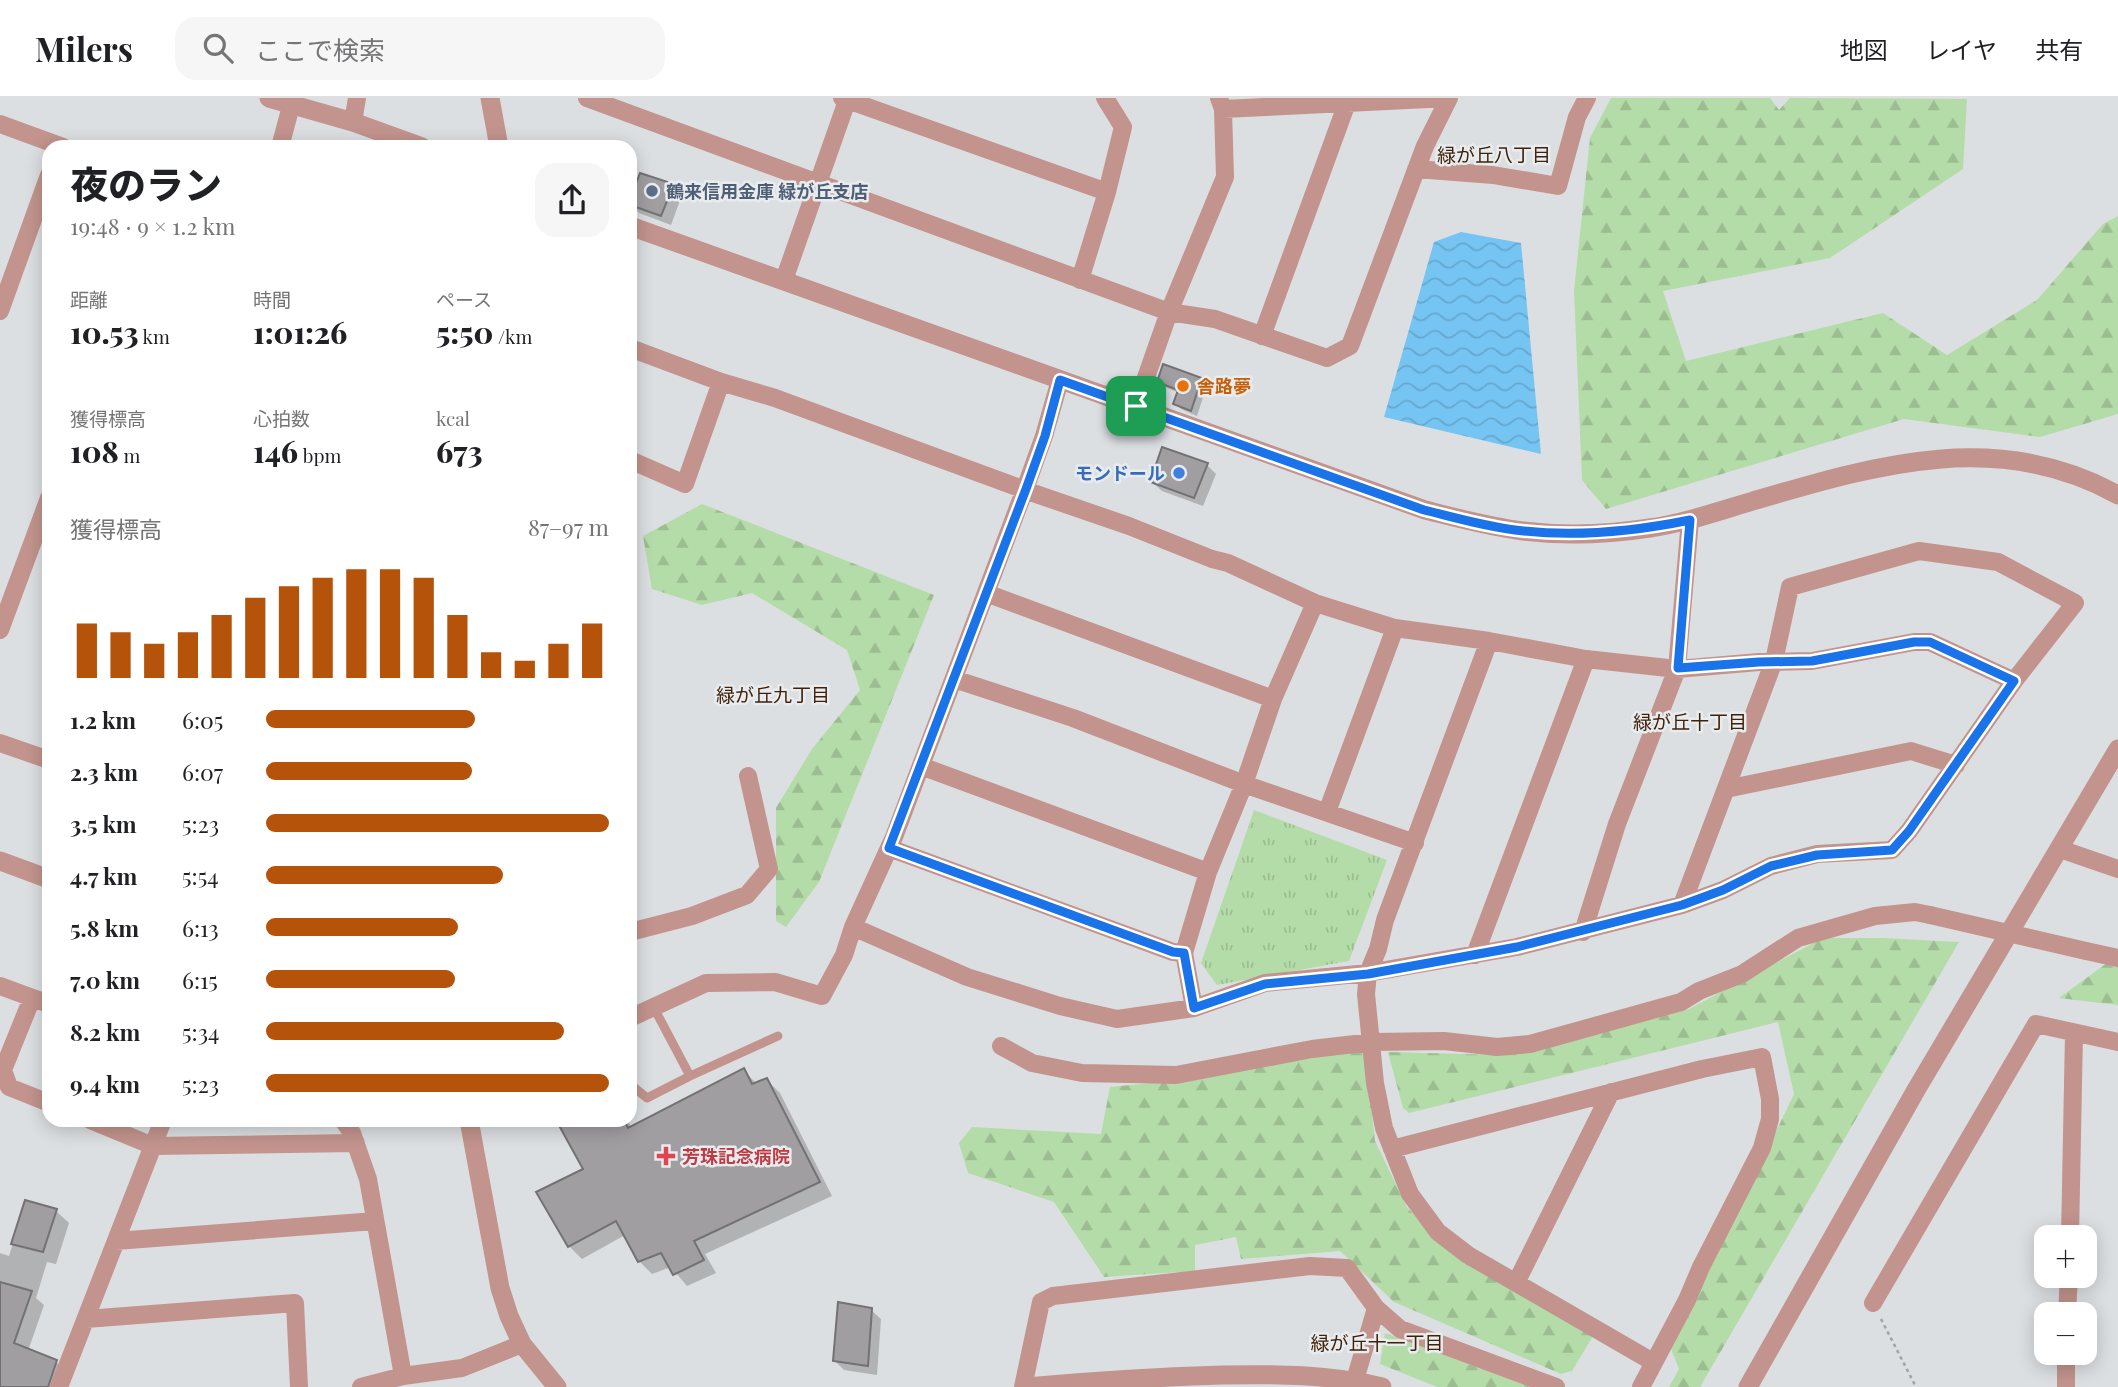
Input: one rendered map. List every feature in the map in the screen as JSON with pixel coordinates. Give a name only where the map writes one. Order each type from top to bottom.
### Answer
[{"type":"street","points":[[270,98],[353,122],[403,140]]},
{"type":"street","points":[[353,122],[357,98]]},
{"type":"street","points":[[490,98],[498,140]]},
{"type":"street","points":[[587,98],[1169,312],[1215,319],[1327,358],[1350,346],[1425,146],[1449,98],[1346,103],[1221,103],[1225,177],[1169,312],[1136,406]]},
{"type":"street","points":[[1080,280],[1107,192],[1123,127],[1104,98]]},
{"type":"street","points":[[1416,169],[1493,175],[1558,186],[1577,117],[1587,98]]},
{"type":"street","points":[[784,280],[846,99],[1107,192]]},
{"type":"street","points":[[1262,335],[1346,103]]},
{"type":"street","points":[[282,140],[291,106]]},
{"type":"street","points":[[0,124],[42,140]]},
{"type":"street","points":[[0,311],[42,194]]},
{"type":"street","points":[[637,228],[1424,510],[1473,522],[1524,531],[1577,533],[1650,528],[1690,520],[1899,463],[1978,456],[2028,462],[2072,474],[2118,495]]},
{"type":"street","points":[[637,351],[1228,563],[1315,603],[1395,628],[1489,641],[1586,659],[1678,668],[1812,661],[1914,642],[1930,642],[2014,681]]},
{"type":"street","points":[[637,1014],[706,983],[775,982],[822,996],[844,955],[853,927],[889,848],[921,766],[1026,489],[1045,436],[1060,380]]},
{"type":"street","points":[[637,465],[685,484],[721,382]]},
{"type":"street","points":[[1583,932],[1617,824],[1678,668],[1690,520]]},
{"type":"street","points":[[0,630],[42,522]]},
{"type":"street","points":[[853,927],[967,977],[1060,1006],[1117,1018],[1194,1008],[1265,984],[1368,974],[1583,932],[1682,905],[1723,890],[1771,866],[1817,855],[1892,850],[1909,831],[2014,681],[2075,603],[1998,562],[1919,551],[1790,587],[1774,662],[1682,905]]},
{"type":"street","points":[[986,593],[1273,699]]},
{"type":"street","points":[[1194,1008],[1184,953],[1208,872],[1244,783],[1273,699],[1315,603]]},
{"type":"street","points":[[1327,812],[1395,628]]},
{"type":"street","points":[[1489,641],[1385,920],[1368,974],[1366,994],[1375,1083],[1384,1128],[1410,1194],[1438,1232],[1468,1255],[1653,1362]]},
{"type":"street","points":[[1475,954],[1586,659]]},
{"type":"street","points":[[954,679],[1073,718],[1244,783],[1415,843]]},
{"type":"street","points":[[0,743],[42,758]]},
{"type":"street","points":[[1748,1387],[1780,1335],[1838,1225],[1890,1135],[2118,749]]},
{"type":"street","points":[[1726,789],[1911,751],[1956,765]]},
{"type":"street","points":[[921,766],[1208,872]]},
{"type":"street","points":[[637,930],[692,916],[747,895],[769,869],[748,776]]},
{"type":"street","points":[[889,848],[1173,952],[1184,953]]},
{"type":"street","points":[[2060,849],[2118,869]]},
{"type":"street","points":[[0,861],[42,876]]},
{"type":"street","points":[[1001,1046],[1032,1063],[1082,1073],[1176,1075],[1312,1049],[1372,1042],[1444,1041],[1497,1046],[1530,1044],[1681,1002],[1699,991],[1742,974],[1798,938],[1875,915],[1916,912],[2118,958]]},
{"type":"street","points":[[0,986],[42,1002]]},
{"type":"street","points":[[32,998],[3,1070],[9,1087],[42,1100]]},
{"type":"street","points":[[1873,1303],[2036,1024],[2118,1042]]},
{"type":"street","points":[[2070,1225],[2074,1033]]},
{"type":"street","points":[[1392,1149],[1702,1069],[1762,1057],[1770,1098],[1770,1119],[1762,1148],[1641,1387]]},
{"type":"street","points":[[1516,1283],[1611,1093]]},
{"type":"street","points":[[107,1127],[153,1146],[356,1143]]},
{"type":"street","points":[[59,1387],[160,1127]]},
{"type":"street","points":[[348,1127],[368,1179],[403,1376]]},
{"type":"street","points":[[470,1127],[500,1288],[509,1316],[522,1344],[557,1387]]},
{"type":"street","points":[[116,1241],[374,1221]]},
{"type":"street","points":[[1382,1387],[1309,1375],[1259,1374],[1136,1377],[1025,1387],[1041,1302],[1053,1296],[1310,1266],[1347,1268],[1376,1308],[1399,1329],[1556,1387]]},
{"type":"street","points":[[86,1319],[295,1303],[299,1387]]},
{"type":"street","points":[[1354,1384],[1376,1308]]},
{"type":"street","points":[[361,1387],[403,1376],[462,1368],[522,1344]]},
{"type":"street","points":[[2066,1365],[2066,1387]]},
{"type":"lane","points":[[653,1006],[690,1076]]},
{"type":"lane","points":[[637,1089],[648,1098],[778,1036]]},
{"type":"path","points":[[1873,1303],[1916,1387]]},
{"type":"green space","points":[[1611,98],[1770,98],[1779,110],[1790,98],[1967,99],[1963,169],[1830,258],[1663,291],[1686,361],[1883,313],[1947,355],[2037,300],[2103,224],[2118,216],[2118,414],[2040,437],[1904,419],[1606,509],[1582,480],[1574,291],[1590,138]]},
{"type":"green space","points":[[702,504],[934,595],[819,882],[786,927],[776,921],[776,808],[812,749],[860,690],[847,650],[752,593],[702,605],[652,589],[643,536]]},
{"type":"green space","points":[[1254,810],[1387,860],[1349,961],[1217,985],[1201,963]]},
{"type":"green space","points":[[1823,938],[1959,942],[1700,1387],[1669,1387],[1679,1369],[1671,1349],[1794,1094],[1778,1022],[1409,1113],[1403,1108],[1388,1052],[1501,1055],[1689,1009]]},
{"type":"green space","points":[[2118,955],[2118,1005],[2059,998]]},
{"type":"green space","points":[[1365,1048],[1375,1141],[1407,1207],[1437,1239],[1593,1336],[1572,1371],[1561,1374],[1394,1302],[1340,1251],[1241,1259],[1236,1237],[1195,1245],[1195,1271],[1104,1277],[1054,1202],[968,1173],[959,1143],[972,1127],[1101,1134],[1110,1087],[1171,1081]]},
{"type":"green space","points":[[1385,1333],[1530,1387],[1437,1387],[1380,1364]]},
{"type":"water","points":[[1461,232],[1521,243],[1541,454],[1384,417],[1434,242]]},
{"type":"building","name":"鶴来信用金庫 緑が丘支店","points":[[640,173],[674,184],[661,216],[637,207],[637,181]]},
{"type":"building","name":"舎路夢","points":[[1163,364],[1202,378],[1191,411],[1173,404],[1178,390],[1157,382]]},
{"type":"building","name":"モンドール","points":[[1162,447],[1208,463],[1194,498],[1150,482]]},
{"type":"building","points":[[744,1068],[752,1084],[767,1078],[820,1182],[694,1241],[704,1260],[673,1275],[661,1253],[638,1262],[616,1221],[568,1247],[536,1192],[583,1169],[560,1127],[628,1128],[637,1127],[637,1123]]},
{"type":"building","points":[[25,1200],[57,1209],[43,1252],[11,1244]]},
{"type":"building","points":[[0,1282],[32,1291],[14,1343],[57,1360],[48,1387],[0,1387]]},
{"type":"building","points":[[838,1302],[872,1308],[868,1366],[833,1361]]},
{"type":"place","name":"鶴来信用金庫 緑が丘支店","points":[[652,191]]},
{"type":"place","name":"舎路夢","points":[[1183,386]]},
{"type":"place","name":"モンドール","points":[[1179,473]]},
{"type":"place","name":"芳珠記念病院","points":[[666,1156]]},
{"type":"district","name":"緑が丘八丁目","points":[[1494,154]]},
{"type":"district","name":"緑が丘九丁目","points":[[773,694]]},
{"type":"district","name":"緑が丘十丁目","points":[[1690,721]]},
{"type":"district","name":"緑が丘十一丁目","points":[[1377,1342]]},
{"type":"route","points":[[1060,380],[1136,406],[1424,510],[1473,522],[1524,531],[1577,533],[1650,528],[1690,520],[1678,668],[1812,661],[1914,642],[1930,642],[2014,681],[1909,831],[1892,850],[1817,855],[1771,866],[1723,890],[1682,905],[1517,947],[1368,974],[1265,984],[1194,1008],[1184,953],[1173,952],[889,848],[1026,489],[1045,436],[1060,380]]}]
